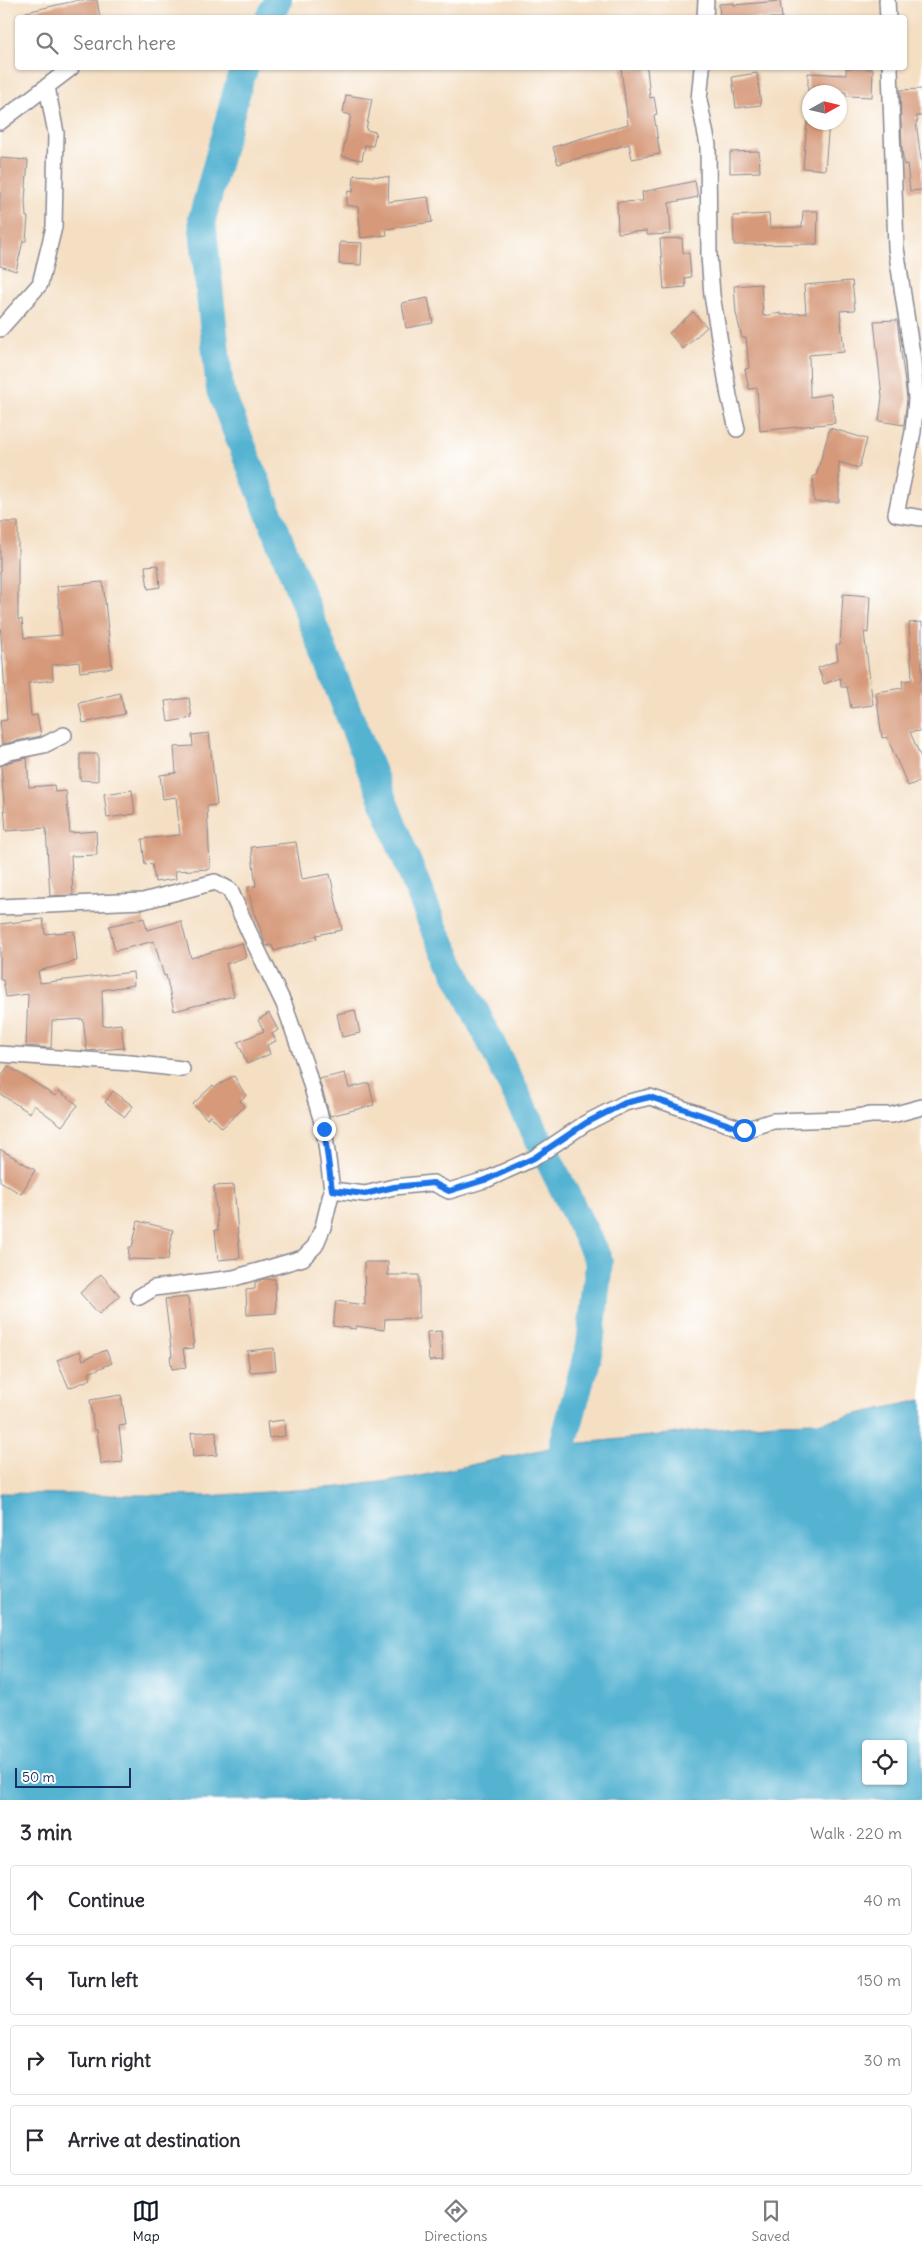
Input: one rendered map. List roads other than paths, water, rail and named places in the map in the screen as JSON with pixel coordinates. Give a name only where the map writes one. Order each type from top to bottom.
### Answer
[{"type":"street","points":[[705,15],[706,0]]},
{"type":"street","points":[[887,0],[888,15]]},
{"type":"street","points":[[0,122],[68,70]]},
{"type":"street","points":[[702,70],[699,100],[708,145],[709,256],[712,295],[728,396],[737,429]]},
{"type":"street","points":[[890,70],[896,248],[913,361],[916,399],[913,432],[896,514],[922,518]]},
{"type":"street","points":[[0,329],[40,284],[54,227],[56,133],[47,87]]},
{"type":"street","points":[[0,757],[5,753],[44,745],[64,735]]},
{"type":"street","points":[[0,907],[143,901],[215,882],[230,890],[284,1004],[305,1064],[324,1129],[332,1190],[323,1227],[315,1246],[304,1258],[234,1278],[154,1288],[138,1297]]},
{"type":"street","points":[[0,1054],[130,1063],[182,1069]]},
{"type":"street","points":[[332,1190],[365,1194],[394,1187],[433,1183],[449,1191],[488,1179],[534,1158],[586,1123],[625,1103],[650,1097],[744,1130],[774,1121],[843,1119],[871,1115],[892,1115],[922,1107]]},
{"type":"water","points":[[922,1400],[922,1800],[0,1800],[0,1493],[208,1496],[339,1487],[406,1479],[563,1445],[775,1423],[821,1422]]},
{"type":"waterway","points":[[270,15],[278,0]]},
{"type":"waterway","points":[[244,70],[202,219],[220,390],[433,926],[599,1261],[590,1345],[563,1445],[585,1477]]}]
